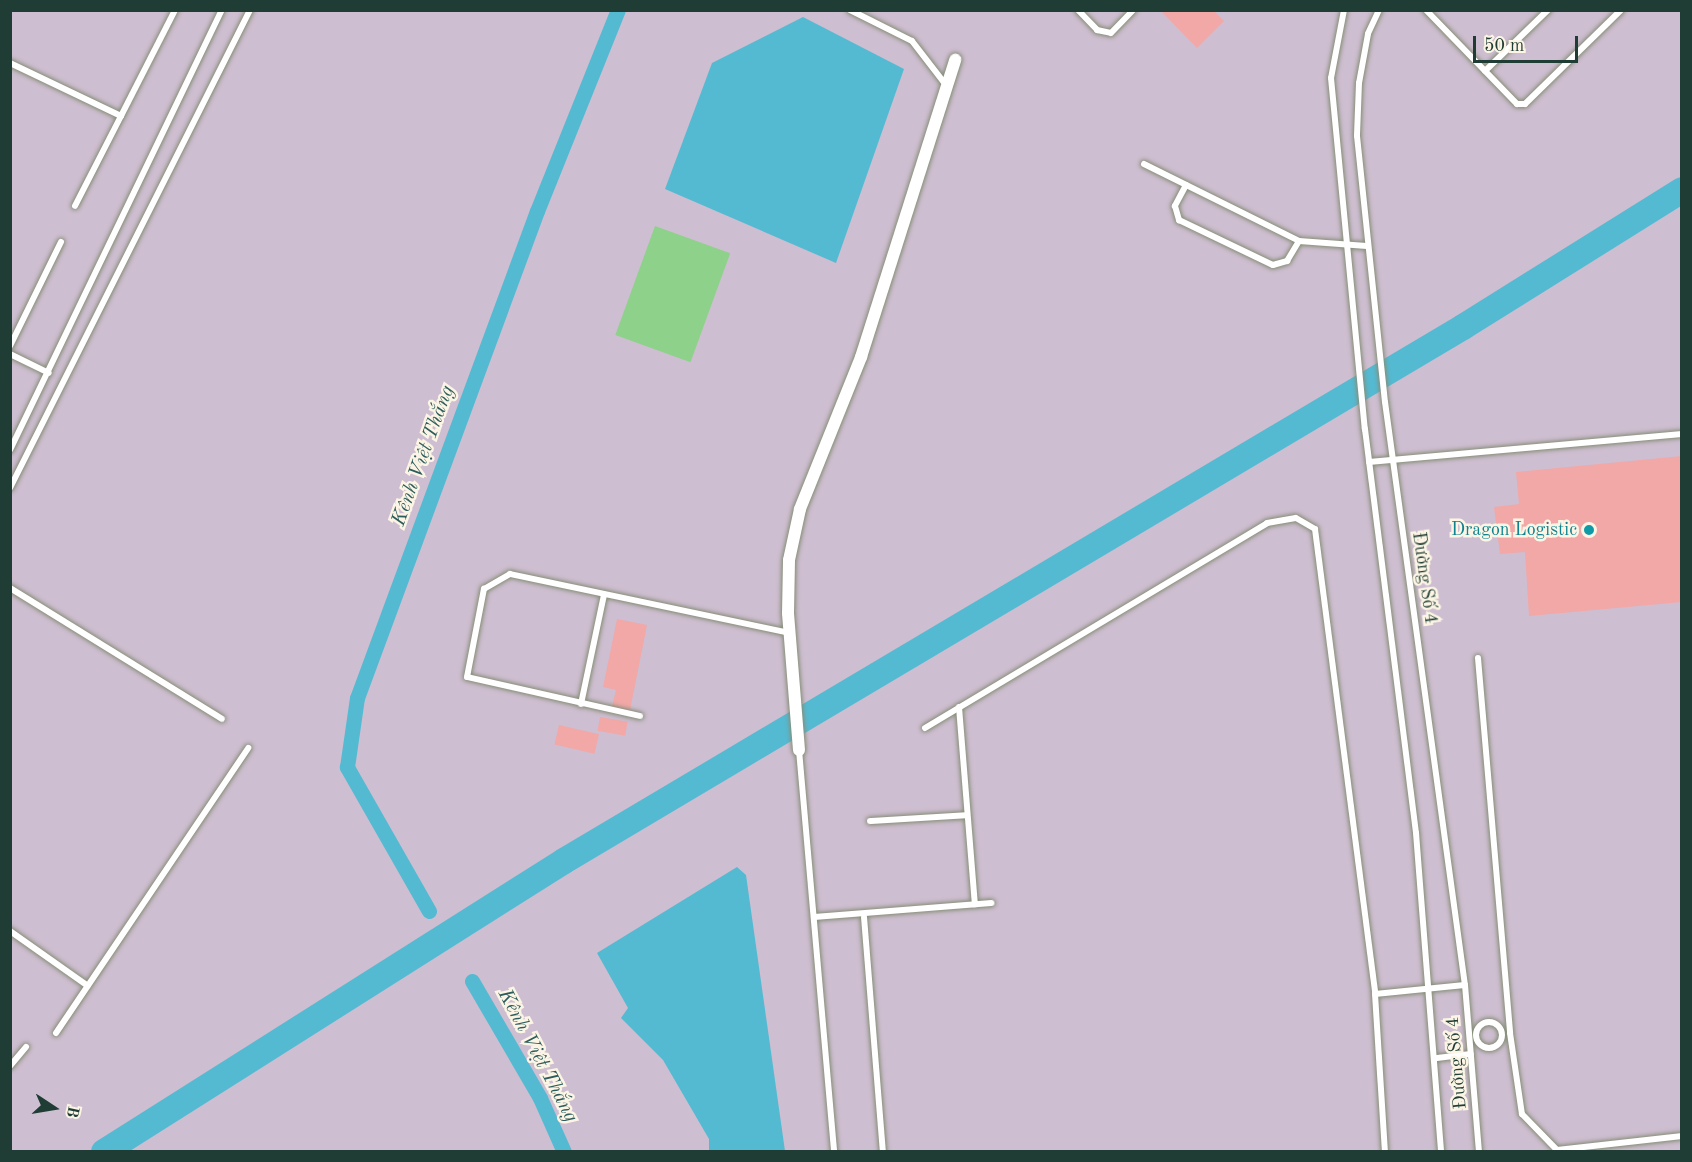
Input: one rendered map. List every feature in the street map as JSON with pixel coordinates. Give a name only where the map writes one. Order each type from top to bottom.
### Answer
[{"type":"street","points":[[799,750],[790,633],[789,560],[800,509],[861,357],[955,60]]},
{"type":"lane","points":[[75,206],[175,10]]},
{"type":"lane","points":[[10,450],[222,10]]},
{"type":"lane","points":[[10,488],[250,10]]},
{"type":"lane","points":[[850,10],[912,41],[947,87]]},
{"type":"lane","points":[[1078,10],[1097,30],[1111,33],[1133,10]]},
{"type":"lane","points":[[1344,10],[1331,78],[1362,405],[1416,833],[1437,1058],[1441,1152]]},
{"type":"lane","name":"Đường Số 4","points":[[1379,10],[1368,34],[1359,82],[1357,136],[1385,402],[1473,1037],[1471,1054],[1479,1152]]},
{"type":"lane","points":[[1426,10],[1517,104],[1525,104],[1621,10]]},
{"type":"lane","points":[[1485,71],[1548,10]]},
{"type":"lane","points":[[10,63],[121,116]]},
{"type":"lane","points":[[1144,164],[1299,241],[1346,247],[1367,246]]},
{"type":"lane","points":[[1186,185],[1175,206],[1179,220],[1273,265],[1287,261],[1299,241]]},
{"type":"lane","points":[[10,346],[61,242]]},
{"type":"lane","points":[[10,354],[49,373]]},
{"type":"lane","points":[[1369,462],[1682,434]]},
{"type":"lane","points":[[925,728],[1267,523],[1296,518],[1315,529],[1375,994],[1385,1152]]},
{"type":"lane","points":[[640,716],[478,683],[465,670],[484,589],[494,579],[510,574],[790,633]]},
{"type":"lane","points":[[10,588],[222,719]]},
{"type":"lane","points":[[581,704],[604,595]]},
{"type":"lane","points":[[1478,658],[1510,1033],[1522,1114],[1557,1149],[1682,1136]]},
{"type":"lane","points":[[958,707],[975,904]]},
{"type":"lane","points":[[56,1034],[248,748]]},
{"type":"lane","points":[[799,750],[834,1152]]},
{"type":"lane","points":[[870,821],[967,815]]},
{"type":"lane","points":[[814,917],[864,917],[991,903]]},
{"type":"lane","points":[[864,917],[883,1152]]},
{"type":"lane","points":[[10,931],[88,986]]},
{"type":"lane","points":[[1375,994],[1465,985]]},
{"type":"lane","points":[[1494,1022],[1501,1034],[1497,1047],[1483,1048],[1473,1037],[1478,1025],[1494,1022]]},
{"type":"lane","points":[[1501,1034],[1510,1033]]},
{"type":"lane","points":[[10,1066],[26,1047]]},
{"type":"lane","points":[[1437,1058],[1471,1054]]},
{"type":"shaded area","points":[[11,11],[1681,11],[1681,1151],[11,1151]]},
{"type":"green space","points":[[655,226],[730,253],[691,362],[615,335]]},
{"type":"water","points":[[803,17],[904,69],[836,263],[665,189],[712,63]]},
{"type":"water","points":[[737,867],[746,875],[785,1151],[709,1151],[709,1139],[663,1060],[621,1018],[628,1008],[597,953]]},
{"type":"building","points":[[1160,10],[1213,10],[1224,21],[1197,48]]},
{"type":"building","name":"Dragon Logistic","points":[[1682,456],[1682,602],[1529,616],[1525,552],[1500,554],[1494,507],[1519,504],[1516,472]]},
{"type":"building","points":[[617,619],[647,625],[630,710],[612,706],[616,690],[603,687]]},
{"type":"building","points":[[600,717],[628,722],[625,736],[598,731]]},
{"type":"building","points":[[559,725],[599,734],[594,754],[555,744]]},
{"type":"waterway","name":"Kênh Việt Thắng","points":[[429,911],[347,767],[357,698],[537,211],[618,10]]},
{"type":"waterway","points":[[104,1152],[564,861],[1463,327],[1682,190]]},
{"type":"waterway","name":"Kênh Việt Thắng","points":[[472,981],[540,1098],[564,1152]]},
{"type":"place","name":"Dragon Logistic","points":[[1589,530]]}]
